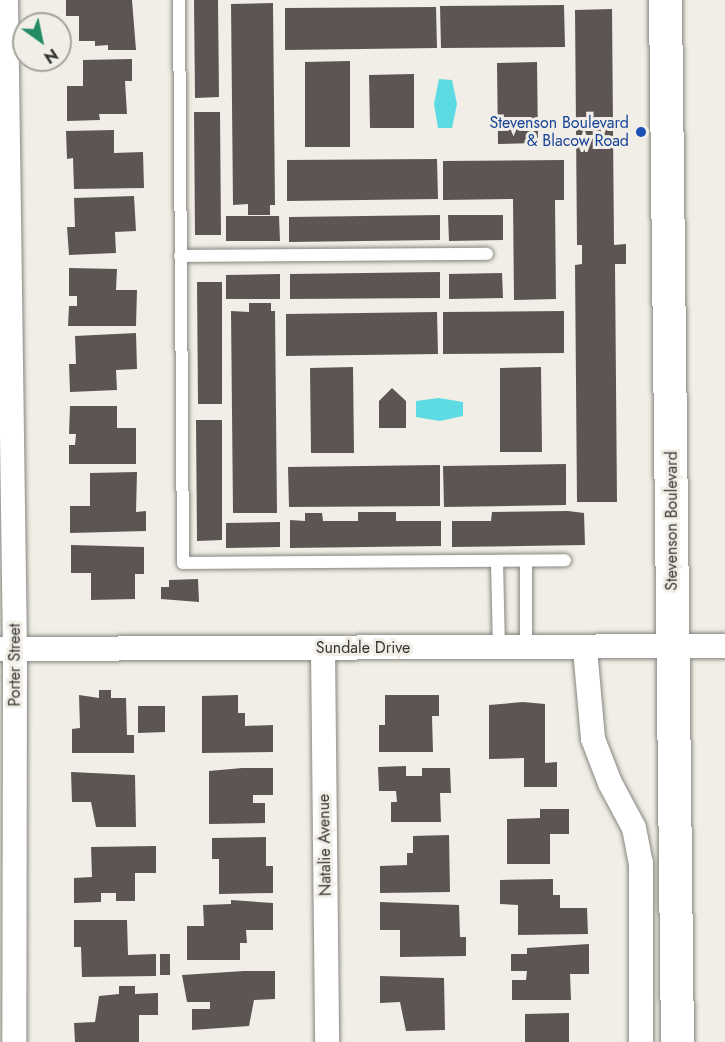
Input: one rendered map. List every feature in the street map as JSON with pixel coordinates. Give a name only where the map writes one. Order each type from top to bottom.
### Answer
[{"type":"main road","name":"Stevenson Boulevard","points":[[665,0],[677,1042]]},
{"type":"street","name":"Porter Street","points":[[6,0],[7,649],[14,1042]]},
{"type":"street","name":"Sundale Drive","points":[[7,649],[585,649],[725,646]]},
{"type":"street","name":"Natalie Avenue","points":[[323,648],[327,1042]]},
{"type":"street","points":[[585,649],[593,739],[610,783],[634,828],[641,863],[641,1042]]},
{"type":"lane","points":[[179,0],[183,563],[565,561]]},
{"type":"lane","points":[[180,256],[487,254]]},
{"type":"lane","points":[[497,561],[499,649]]},
{"type":"lane","points":[[526,561],[526,649]]},
{"type":"water","points":[[439,79],[452,80],[457,104],[452,128],[438,128],[434,104]]},
{"type":"water","points":[[439,398],[463,402],[463,416],[440,421],[416,417],[416,401]]},
{"type":"building","points":[[66,0],[132,0],[136,50],[108,50],[108,45],[95,46],[95,41],[79,41],[79,16],[72,16],[72,12],[66,12]]},
{"type":"building","points":[[194,0],[218,0],[219,97],[195,98]]},
{"type":"building","points":[[273,3],[275,205],[270,205],[270,215],[248,215],[248,204],[233,205],[231,4]]},
{"type":"building","points":[[564,5],[565,47],[441,48],[440,6]]},
{"type":"building","points":[[436,7],[437,48],[285,50],[285,8]]},
{"type":"building","points":[[612,9],[614,245],[626,244],[626,264],[615,264],[617,502],[577,502],[575,265],[582,264],[582,245],[577,245],[575,10]]},
{"type":"building","points":[[132,59],[132,81],[125,81],[127,114],[99,114],[100,120],[67,121],[67,86],[83,86],[83,60]]},
{"type":"building","points":[[350,61],[350,147],[305,147],[305,62]]},
{"type":"building","points":[[537,62],[538,143],[498,144],[497,63]]},
{"type":"building","points":[[414,74],[414,128],[370,128],[369,75]]},
{"type":"building","points":[[194,112],[220,112],[221,235],[195,235]]},
{"type":"building","points":[[114,130],[114,153],[143,152],[144,188],[74,189],[73,158],[67,159],[66,131]]},
{"type":"building","points":[[437,159],[438,199],[287,201],[287,160]]},
{"type":"building","points":[[564,160],[564,200],[555,200],[556,299],[514,300],[513,199],[443,200],[443,161]]},
{"type":"building","points":[[134,196],[136,231],[115,232],[116,253],[69,255],[67,227],[75,227],[74,198]]},
{"type":"building","points":[[440,215],[440,240],[289,242],[289,217]]},
{"type":"building","points":[[448,215],[503,215],[503,240],[449,241]]},
{"type":"building","points":[[226,216],[279,216],[280,241],[226,241]]},
{"type":"building","points":[[69,268],[117,269],[116,290],[137,290],[136,326],[68,326],[69,306],[77,306],[77,296],[69,296]]},
{"type":"building","points":[[440,272],[440,298],[290,299],[290,274]]},
{"type":"building","points":[[502,273],[503,298],[449,299],[449,274]]},
{"type":"building","points":[[280,274],[280,299],[226,299],[226,275]]},
{"type":"building","points":[[197,282],[222,282],[222,404],[198,404]]},
{"type":"building","points":[[249,303],[271,303],[271,311],[275,311],[277,513],[233,513],[231,311],[249,312]]},
{"type":"building","points":[[564,311],[564,353],[443,354],[443,312]]},
{"type":"building","points":[[437,312],[438,354],[286,356],[286,314]]},
{"type":"building","points":[[136,333],[137,369],[116,370],[117,390],[70,392],[69,364],[76,364],[75,336]]},
{"type":"building","points":[[353,367],[354,453],[311,453],[310,368]]},
{"type":"building","points":[[541,367],[542,452],[500,452],[500,368]]},
{"type":"building","points":[[392,388],[406,401],[406,428],[379,428],[379,401]]},
{"type":"building","points":[[70,406],[117,406],[117,428],[136,428],[136,464],[69,464],[69,445],[75,445],[76,434],[69,434]]},
{"type":"building","points":[[196,420],[222,420],[222,540],[197,541]]},
{"type":"building","points":[[566,464],[566,505],[444,507],[443,466]]},
{"type":"building","points":[[440,465],[440,506],[289,507],[288,467]]},
{"type":"building","points":[[137,472],[136,512],[146,511],[146,531],[70,533],[70,506],[90,506],[90,473]]},
{"type":"building","points":[[568,511],[584,513],[585,545],[452,547],[452,521],[491,521],[492,512]]},
{"type":"building","points":[[358,512],[396,512],[396,521],[441,521],[441,546],[290,548],[290,520],[305,521],[305,513],[322,513],[323,521],[358,521]]},
{"type":"building","points":[[280,522],[280,547],[226,548],[226,523]]},
{"type":"building","points":[[71,545],[144,547],[144,574],[135,574],[135,599],[91,600],[91,573],[71,573]]},
{"type":"building","points":[[198,579],[199,602],[161,599],[161,587],[169,587],[169,580]]},
{"type":"building","points":[[99,690],[111,690],[111,698],[126,698],[127,735],[134,735],[134,753],[72,753],[72,729],[80,728],[79,695],[99,698]]},
{"type":"building","points":[[238,695],[238,713],[245,713],[245,726],[273,725],[273,752],[202,753],[202,696]]},
{"type":"building","points":[[385,695],[439,695],[439,716],[432,716],[433,752],[379,752],[379,725],[385,725]]},
{"type":"building","points":[[523,702],[545,704],[545,763],[557,762],[557,787],[524,787],[524,758],[489,759],[489,705]]},
{"type":"building","points":[[138,706],[165,706],[165,732],[138,733]]},
{"type":"building","points":[[406,766],[406,776],[422,776],[422,768],[450,768],[451,793],[440,793],[441,822],[391,822],[391,802],[397,802],[396,791],[379,791],[378,767]]},
{"type":"building","points":[[273,768],[273,795],[253,795],[253,803],[265,803],[265,823],[209,824],[209,771]]},
{"type":"building","points":[[71,772],[135,775],[136,827],[96,827],[91,802],[72,802]]},
{"type":"building","points":[[540,809],[569,809],[569,834],[550,834],[550,864],[507,864],[507,819],[540,818]]},
{"type":"building","points":[[449,835],[450,892],[380,893],[380,866],[407,865],[407,853],[413,853],[413,836]]},
{"type":"building","points":[[266,837],[266,866],[273,866],[273,893],[219,894],[219,859],[212,859],[212,838]]},
{"type":"building","points":[[156,846],[156,873],[135,873],[135,901],[116,901],[116,893],[101,893],[101,902],[74,903],[74,878],[92,877],[91,847]]},
{"type":"building","points":[[553,879],[553,895],[560,895],[560,908],[587,908],[588,934],[518,935],[518,905],[500,904],[500,880]]},
{"type":"building","points":[[231,900],[273,903],[273,930],[246,930],[247,943],[240,943],[240,960],[187,960],[187,926],[204,926],[203,905],[231,904]]},
{"type":"building","points":[[380,902],[459,905],[460,937],[466,937],[466,956],[400,957],[400,930],[380,930]]},
{"type":"building","points":[[74,920],[127,920],[128,955],[156,954],[156,976],[82,977],[81,947],[74,947]]},
{"type":"building","points":[[589,944],[589,974],[570,974],[571,1000],[512,1000],[512,980],[526,980],[527,971],[511,971],[511,954],[527,954],[527,948]]},
{"type":"building","points":[[160,954],[170,954],[170,975],[160,975]]},
{"type":"building","points":[[275,971],[275,999],[254,1000],[249,1026],[192,1030],[192,1009],[210,1009],[210,1002],[187,1002],[182,975]]},
{"type":"building","points":[[380,976],[444,978],[445,1030],[406,1031],[400,1002],[380,1003]]},
{"type":"building","points":[[119,986],[135,986],[135,994],[158,993],[158,1015],[139,1015],[139,1042],[75,1042],[74,1023],[95,1022],[99,996],[119,994]]},
{"type":"building","points":[[569,1013],[569,1042],[525,1042],[525,1014]]},
{"type":"place","name":"Stevenson Boulevard & Blacow Road","points":[[641,132]]}]
